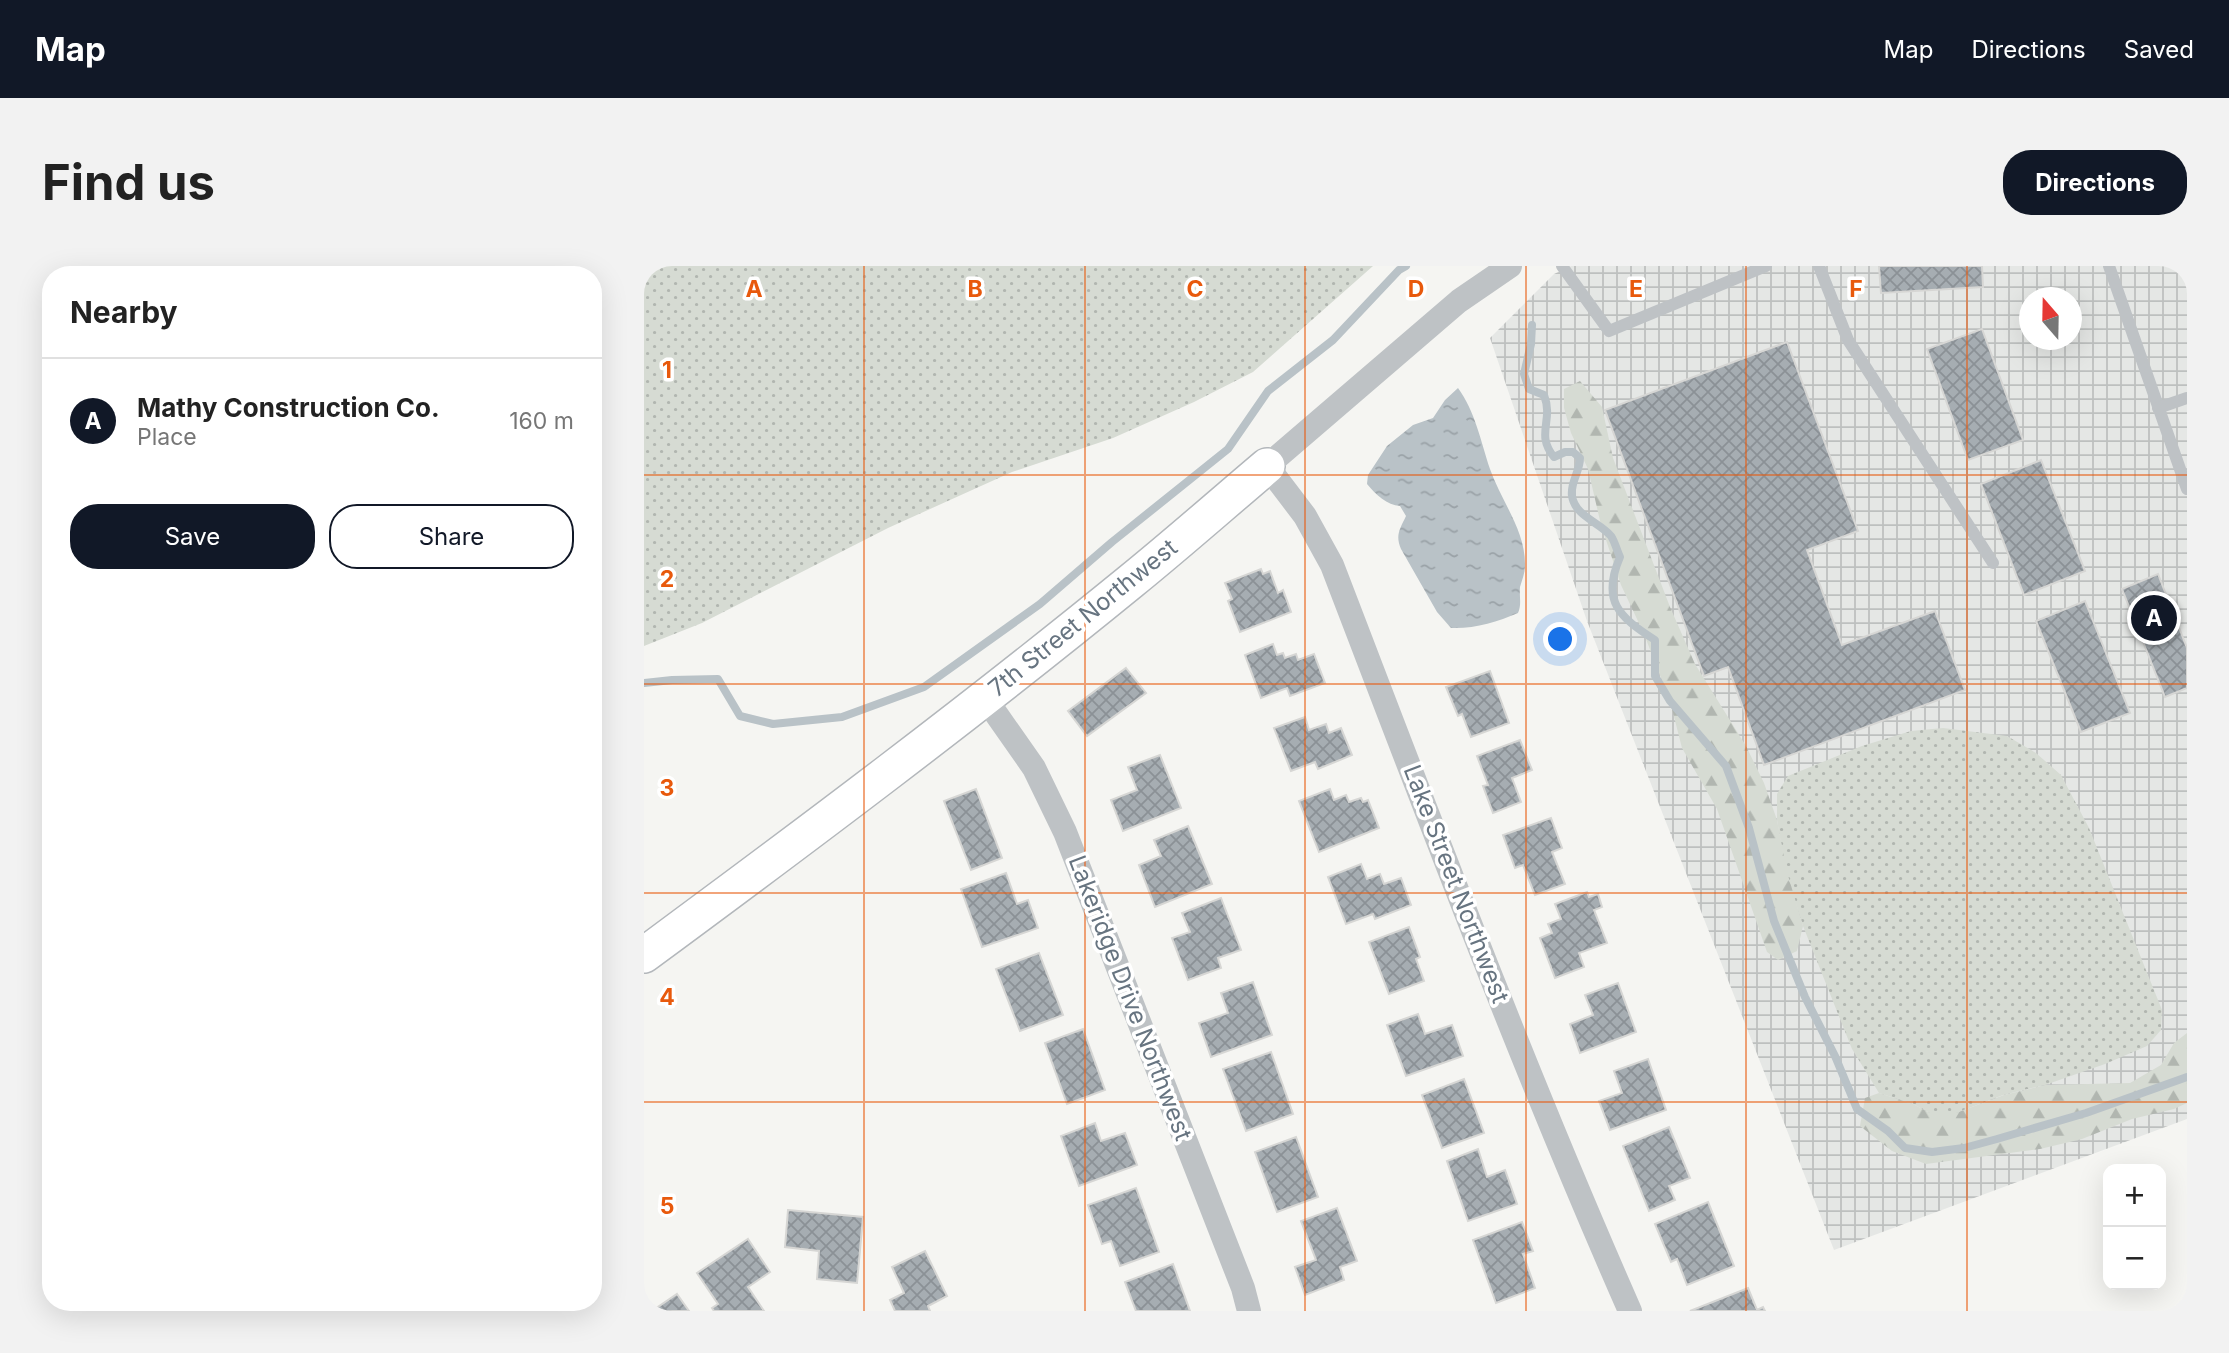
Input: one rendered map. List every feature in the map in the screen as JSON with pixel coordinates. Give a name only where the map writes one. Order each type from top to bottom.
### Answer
[{"type":"street","name":"7th Street Northwest","points":[[644,955],[820,825],[985,698],[1132,581],[1459,301],[1510,266]]},
{"type":"street","name":"Lake Street Northwest","points":[[1267,466],[1305,516],[1332,565],[1497,990],[1630,1311]]},
{"type":"street","name":"Lakeridge Drive Northwest","points":[[985,698],[1034,768],[1057,813],[1243,1289],[1249,1311]]},
{"type":"lane","points":[[1562,266],[1609,331],[1766,266]]},
{"type":"lane","points":[[1819,266],[1849,340],[1993,563]]},
{"type":"lane","points":[[2109,266],[2187,489]]},
{"type":"lane","points":[[2158,408],[2187,398]]},
{"type":"shaded area","points":[[1571,266],[2187,266],[2187,1119],[1834,1250],[1587,621],[1490,338],[1554,274]]},
{"type":"green space","points":[[644,266],[1373,266],[1253,372],[1113,438],[1012,472],[888,528],[702,623],[644,646]]},
{"type":"green space","points":[[1580,381],[1602,407],[1613,458],[1670,607],[1695,664],[1746,746],[1764,783],[1777,820],[1787,872],[1803,926],[1797,951],[1778,960],[1767,952],[1717,809],[1682,748],[1670,701],[1644,634],[1621,585],[1601,525],[1588,469],[1571,433],[1564,408],[1564,389]]},
{"type":"green space","points":[[1943,728],[2007,736],[2036,753],[2061,775],[2089,828],[2162,1010],[2161,1030],[2147,1046],[2105,1064],[2045,1085],[2003,1095],[1956,1113],[1930,1113],[1913,1104],[1879,1093],[1852,1049],[1803,926],[1786,872],[1777,820],[1777,794],[1788,776],[1862,746],[1911,731]]},
{"type":"green space","points":[[2187,1033],[2187,1103],[2174,1109],[2132,1119],[2082,1139],[2040,1149],[1926,1164],[1892,1151],[1860,1126],[1865,1098],[1879,1093],[1913,1104],[1930,1113],[1956,1113],[2004,1095],[2045,1085],[2130,1083],[2161,1065],[2174,1043]]},
{"type":"water","points":[[1458,388],[1473,417],[1490,469],[1522,541],[1525,566],[1518,613],[1485,624],[1451,628],[1437,612],[1401,549],[1398,536],[1406,516],[1400,506],[1382,499],[1367,484],[1368,475],[1387,446],[1413,425],[1433,418],[1445,400]]},
{"type":"building","points":[[1879,266],[1982,266],[1983,287],[1881,293]]},
{"type":"building","points":[[1982,329],[2023,440],[1968,460],[1927,349]]},
{"type":"building","points":[[1787,342],[1858,531],[1807,550],[1842,645],[1935,611],[1965,690],[1764,765],[1728,667],[1704,676],[1605,410]]},
{"type":"building","points":[[2041,460],[2085,571],[2024,595],[1981,484]]},
{"type":"building","points":[[1261,569],[1263,574],[1270,571],[1278,593],[1283,590],[1291,612],[1240,632],[1228,601],[1232,599],[1225,583]]},
{"type":"building","points":[[2158,574],[2187,648],[2187,688],[2165,697],[2122,589]]},
{"type":"building","points":[[2085,601],[2130,713],[2081,732],[2036,621]]},
{"type":"building","points":[[1273,644],[1277,655],[1283,653],[1285,658],[1296,654],[1298,660],[1314,654],[1325,683],[1290,696],[1287,688],[1261,698],[1245,655]]},
{"type":"building","points":[[1126,668],[1146,693],[1087,736],[1068,711]]},
{"type":"building","points":[[1490,671],[1509,723],[1471,737],[1462,714],[1458,716],[1446,687]]},
{"type":"building","points":[[1305,717],[1309,730],[1326,724],[1329,733],[1341,728],[1352,755],[1318,769],[1315,762],[1291,771],[1274,728]]},
{"type":"building","points":[[1520,740],[1532,770],[1512,778],[1521,802],[1493,813],[1483,786],[1488,785],[1477,756]]},
{"type":"building","points":[[1160,755],[1181,808],[1123,831],[1111,800],[1137,790],[1128,767]]},
{"type":"building","points":[[976,789],[1002,858],[971,870],[944,801]]},
{"type":"building","points":[[1330,789],[1334,800],[1346,795],[1349,802],[1361,798],[1363,802],[1368,800],[1379,828],[1319,852],[1299,801]]},
{"type":"building","points":[[1551,818],[1562,848],[1552,852],[1565,884],[1535,895],[1523,865],[1515,868],[1503,835]]},
{"type":"building","points":[[1188,826],[1212,884],[1155,907],[1139,865],[1161,856],[1154,840]]},
{"type":"building","points":[[1361,864],[1367,879],[1380,874],[1384,884],[1401,878],[1411,905],[1375,919],[1373,914],[1346,924],[1328,877]]},
{"type":"building","points":[[1006,873],[1017,904],[1028,900],[1038,928],[982,947],[961,889]]},
{"type":"building","points":[[1587,892],[1589,897],[1598,894],[1602,907],[1594,910],[1607,943],[1579,953],[1584,967],[1555,978],[1540,938],[1552,933],[1548,924],[1561,919],[1555,904]]},
{"type":"building","points":[[1221,898],[1241,950],[1218,958],[1221,968],[1188,980],[1172,938],[1190,932],[1182,913]]},
{"type":"building","points":[[1409,927],[1420,957],[1416,959],[1424,981],[1389,994],[1369,942]]},
{"type":"building","points":[[1039,953],[1063,1015],[1020,1031],[996,969]]},
{"type":"building","points":[[1253,982],[1272,1035],[1211,1057],[1199,1023],[1228,1013],[1221,993]]},
{"type":"building","points":[[1618,983],[1636,1032],[1580,1053],[1570,1024],[1593,1015],[1585,995]]},
{"type":"building","points":[[1418,1014],[1425,1034],[1452,1025],[1463,1056],[1406,1076],[1387,1025]]},
{"type":"building","points":[[1083,1029],[1105,1090],[1067,1104],[1045,1043]]},
{"type":"building","points":[[1271,1052],[1293,1114],[1246,1131],[1223,1069]]},
{"type":"building","points":[[1648,1059],[1666,1110],[1610,1130],[1599,1101],[1622,1093],[1614,1071]]},
{"type":"building","points":[[1464,1079],[1484,1133],[1442,1148],[1422,1095]]},
{"type":"building","points":[[1095,1123],[1101,1141],[1125,1133],[1137,1165],[1079,1186],[1061,1136]]},
{"type":"building","points":[[1669,1127],[1690,1178],[1669,1186],[1675,1200],[1649,1211],[1623,1146]]},
{"type":"building","points":[[1296,1137],[1318,1197],[1277,1212],[1255,1152]]},
{"type":"building","points":[[1478,1149],[1487,1177],[1505,1170],[1517,1204],[1468,1221],[1447,1161]]},
{"type":"building","points":[[1136,1188],[1159,1252],[1120,1266],[1111,1241],[1102,1244],[1088,1205]]},
{"type":"building","points":[[1708,1202],[1734,1266],[1687,1285],[1677,1259],[1671,1262],[1655,1224]]},
{"type":"building","points":[[1337,1208],[1357,1261],[1340,1267],[1344,1280],[1305,1295],[1295,1267],[1316,1260],[1301,1221]]},
{"type":"building","points":[[788,1210],[863,1217],[857,1283],[817,1279],[819,1251],[785,1247]]},
{"type":"building","points":[[1522,1222],[1533,1251],[1523,1254],[1535,1288],[1496,1303],[1473,1240]]},
{"type":"building","points":[[748,1239],[770,1272],[748,1287],[764,1311],[714,1311],[712,1308],[718,1304],[697,1273]]},
{"type":"building","points":[[925,1251],[947,1296],[928,1306],[930,1311],[895,1311],[890,1300],[904,1293],[892,1267]]},
{"type":"building","points":[[1173,1264],[1190,1311],[1136,1311],[1125,1282]]},
{"type":"building","points":[[1748,1288],[1757,1310],[1763,1307],[1765,1311],[1690,1311]]},
{"type":"building","points":[[677,1294],[689,1311],[652,1311]]},
{"type":"waterway","points":[[644,683],[718,679],[740,716],[773,724],[842,717],[924,687],[1040,604],[1228,449],[1268,391],[1333,340],[1399,270],[1406,266]]},
{"type":"waterway","points":[[1532,325],[1524,374],[1529,389],[1544,395],[1547,404],[1545,434],[1549,449],[1554,457],[1573,452],[1580,458],[1572,496],[1578,509],[1606,531],[1615,544],[1620,557],[1612,585],[1617,606],[1632,624],[1655,640],[1655,676],[1670,701],[1726,766],[1749,828],[1774,921],[1805,997],[1835,1056],[1857,1109],[1888,1131],[1905,1148],[1932,1152],[1964,1148],[2086,1113],[2187,1077]]},
{"type":"place","name":"Mathy Construction Co.","points":[[2154,618]]}]
